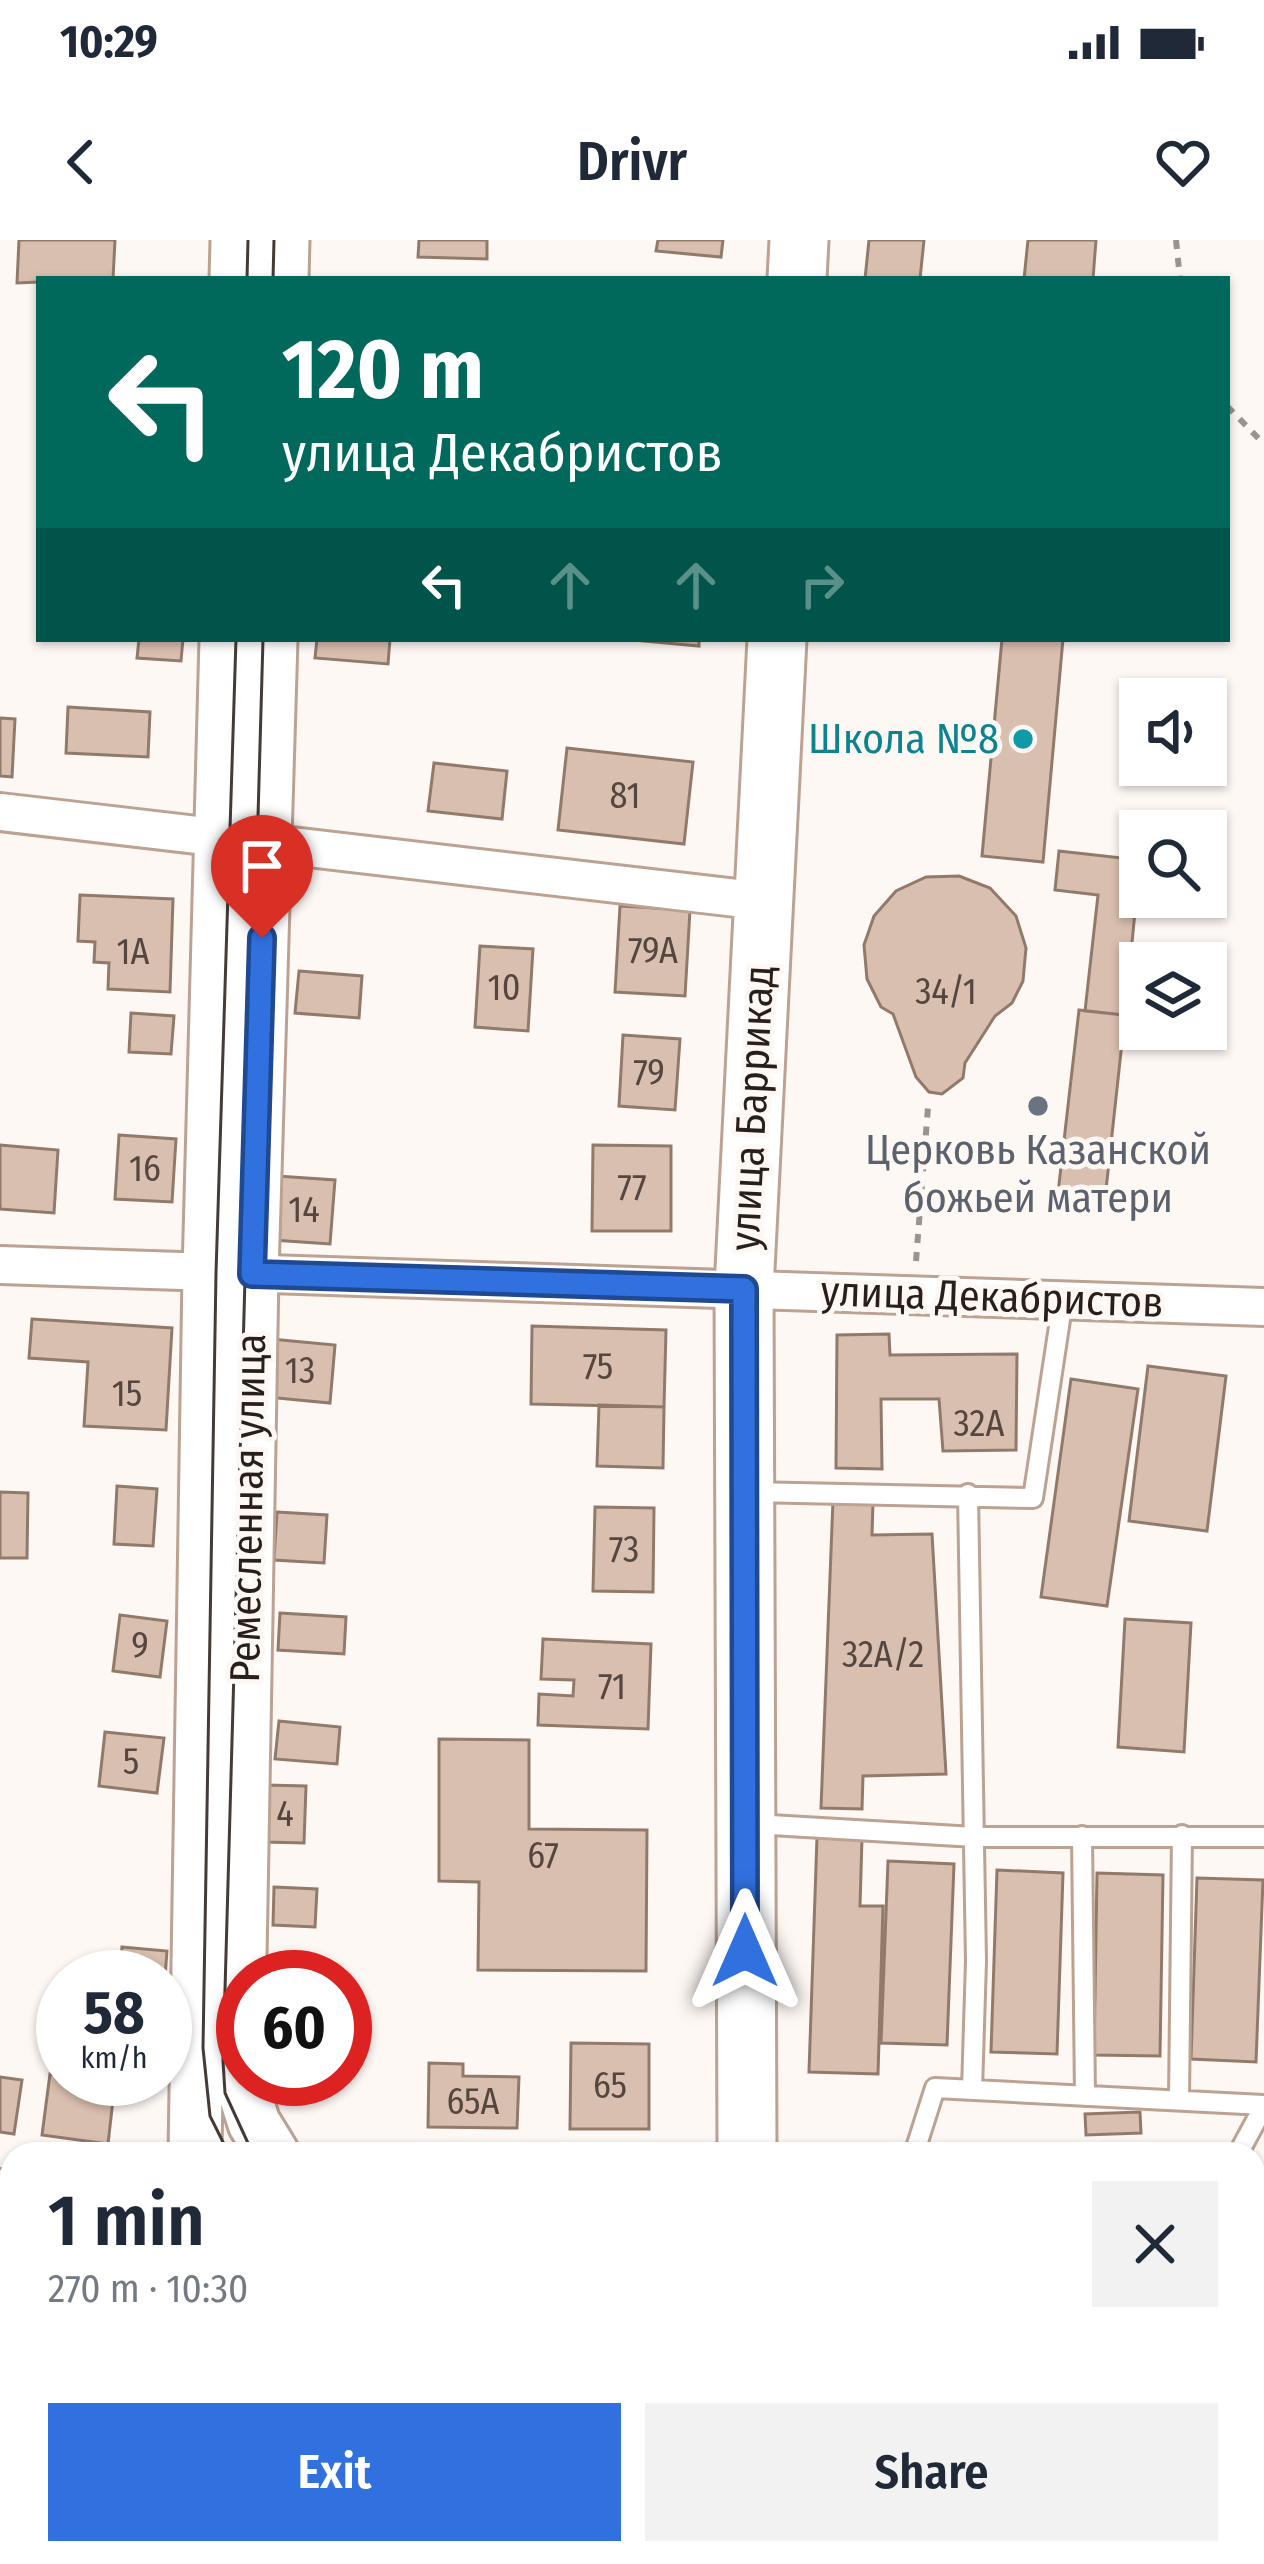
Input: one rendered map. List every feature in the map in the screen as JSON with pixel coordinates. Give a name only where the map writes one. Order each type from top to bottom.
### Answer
[{"type":"main road","points":[[796,276],[799,240]]},
{"type":"main road","name":"улица Баррикад","points":[[747,2142],[744,1289],[777,642]]},
{"type":"street","points":[[236,276],[237,240]]},
{"type":"street","points":[[281,276],[283,240]]},
{"type":"street","name":"Ремесленная улица","points":[[226,642],[243,840]]},
{"type":"street","name":"Ремесленная улица","points":[[195,2142],[243,840],[271,642]]},
{"type":"street","points":[[0,812],[762,901]]},
{"type":"street","name":"улица Декабристов","points":[[0,1265],[1264,1307]]},
{"type":"street","name":"Ремесленная улица","points":[[230,1273],[238,2073],[254,2123],[266,2142]]},
{"type":"lane","points":[[746,1492],[1033,1498],[1063,1300]]},
{"type":"lane","points":[[968,1494],[974,1837],[972,2090]]},
{"type":"lane","points":[[744,1824],[974,1837],[1264,1837]]},
{"type":"lane","points":[[1179,2100],[1182,1835]]},
{"type":"lane","points":[[1082,1836],[1085,2096]]},
{"type":"lane","points":[[918,2142],[934,2088],[1264,2105],[1244,2142]]},
{"type":"path","points":[[1176,240],[1180,276]]},
{"type":"path","points":[[1230,409],[1264,444]]},
{"type":"path","points":[[913,1294],[928,1107]]},
{"type":"building","points":[[19,240],[115,240],[113,276],[36,276],[36,282],[17,283]]},
{"type":"building","points":[[419,240],[487,240],[487,259],[418,257]]},
{"type":"building","points":[[658,240],[723,240],[721,257],[656,251]]},
{"type":"building","points":[[869,240],[924,240],[920,276],[865,276]]},
{"type":"building","points":[[1028,240],[1096,240],[1093,276],[1024,276]]},
{"type":"building","points":[[139,642],[183,642],[181,661],[137,658]]},
{"type":"building","points":[[317,642],[390,642],[388,664],[315,658]]},
{"type":"building","name":"Школа №8","points":[[1002,642],[1063,642],[1043,862],[982,856]]},
{"type":"building","points":[[68,707],[150,712],[148,757],[66,753]]},
{"type":"building","points":[[0,718],[15,719],[12,777],[0,776]]},
{"type":"building","points":[[567,748],[693,762],[684,844],[558,830]]},
{"type":"building","points":[[434,763],[507,771],[502,819],[428,811]]},
{"type":"building","points":[[1059,851],[1119,858],[1119,918],[1134,918],[1132,942],[1119,942],[1119,1014],[1085,1011],[1098,895],[1055,890]]},
{"type":"building","points":[[959,876],[990,888],[1016,916],[1026,948],[1023,981],[1012,1003],[995,1016],[965,1063],[963,1078],[942,1094],[929,1092],[916,1077],[893,1014],[881,1007],[867,979],[864,945],[874,916],[896,891],[926,877]]},
{"type":"building","points":[[80,895],[173,899],[170,992],[108,989],[109,963],[94,962],[95,942],[78,941]]},
{"type":"building","points":[[620,906],[690,910],[685,996],[615,992]]},
{"type":"building","points":[[480,946],[533,949],[528,1031],[475,1027]]},
{"type":"building","points":[[299,971],[362,976],[359,1018],[295,1013]]},
{"type":"building","points":[[1079,1010],[1119,1014],[1121,1050],[1105,1199],[1058,1193]]},
{"type":"building","points":[[131,1013],[174,1016],[171,1054],[129,1052]]},
{"type":"building","points":[[623,1035],[680,1039],[675,1110],[619,1106]]},
{"type":"building","points":[[119,1135],[176,1139],[172,1202],[115,1199]]},
{"type":"building","points":[[0,1145],[58,1150],[54,1213],[0,1209]]},
{"type":"building","points":[[593,1145],[671,1146],[671,1231],[592,1231]]},
{"type":"building","points":[[277,1176],[335,1180],[330,1244],[273,1240]]},
{"type":"building","points":[[32,1319],[172,1328],[166,1430],[84,1426],[88,1362],[29,1358]]},
{"type":"building","points":[[532,1326],[666,1330],[664,1407],[531,1404]]},
{"type":"building","points":[[889,1334],[890,1355],[1017,1354],[1016,1450],[943,1451],[939,1399],[881,1399],[882,1469],[836,1468],[837,1335]]},
{"type":"building","points":[[271,1339],[335,1345],[330,1403],[266,1397]]},
{"type":"building","points":[[1148,1366],[1226,1376],[1207,1531],[1129,1521]]},
{"type":"building","points":[[1071,1379],[1138,1389],[1107,1606],[1041,1597]]},
{"type":"building","points":[[599,1405],[664,1407],[663,1468],[597,1466]]},
{"type":"building","points":[[117,1486],[157,1489],[153,1546],[114,1544]]},
{"type":"building","points":[[0,1492],[28,1493],[27,1558],[0,1558]]},
{"type":"building","points":[[833,1500],[873,1502],[872,1535],[932,1534],[946,1774],[863,1776],[862,1809],[821,1808]]},
{"type":"building","points":[[595,1507],[654,1508],[653,1592],[593,1591]]},
{"type":"building","points":[[277,1512],[327,1515],[324,1563],[274,1560]]},
{"type":"building","points":[[280,1613],[346,1617],[344,1654],[278,1650]]},
{"type":"building","points":[[120,1615],[167,1621],[160,1677],[113,1671]]},
{"type":"building","points":[[1125,1619],[1191,1623],[1184,1752],[1118,1747]]},
{"type":"building","points":[[543,1639],[651,1644],[648,1729],[538,1725],[539,1694],[573,1696],[574,1680],[541,1679]]},
{"type":"building","points":[[279,1721],[340,1727],[337,1764],[275,1759]]},
{"type":"building","points":[[105,1732],[164,1738],[157,1793],[99,1786]]},
{"type":"building","points":[[439,1739],[529,1740],[529,1829],[647,1830],[646,1971],[478,1970],[479,1882],[439,1881]]},
{"type":"building","points":[[266,1785],[306,1786],[304,1843],[265,1842]]},
{"type":"building","points":[[817,1837],[862,1838],[860,1906],[883,1906],[878,2074],[809,2072]]},
{"type":"building","points":[[888,1861],[954,1864],[947,2045],[881,2043]]},
{"type":"building","points":[[997,1870],[1063,1873],[1057,2054],[991,2052]]},
{"type":"building","points":[[1097,1873],[1163,1875],[1160,2056],[1094,2055]]},
{"type":"building","points":[[1197,1878],[1263,1880],[1256,2062],[1191,2059]]},
{"type":"building","points":[[274,1887],[317,1889],[315,1927],[273,1925]]},
{"type":"building","points":[[571,2043],[649,2044],[649,2129],[570,2129]]},
{"type":"building","points":[[429,2063],[463,2064],[463,2076],[519,2077],[517,2128],[428,2127]]},
{"type":"building","points":[[0,2077],[22,2080],[14,2134],[0,2132]]},
{"type":"building","points":[[46,2106],[112,2106],[108,2142],[42,2135]]},
{"type":"building","points":[[1140,2112],[1141,2133],[1086,2135],[1085,2114]]},
{"type":"tram line","points":[[247,276],[248,240]]},
{"type":"tram line","points":[[273,276],[274,240]]},
{"type":"tram line","points":[[223,2142],[210,2116],[203,2048],[216,1273],[236,642]]},
{"type":"tram line","points":[[247,2142],[225,2093],[223,2061],[263,642]]},
{"type":"place","name":"Школа №8","points":[[1023,739]]},
{"type":"place","name":"Церковь Казанской божьей матери","points":[[1038,1106]]},
{"type":"route","points":[[262,938],[252,1274],[744,1289],[745,1951]]}]
